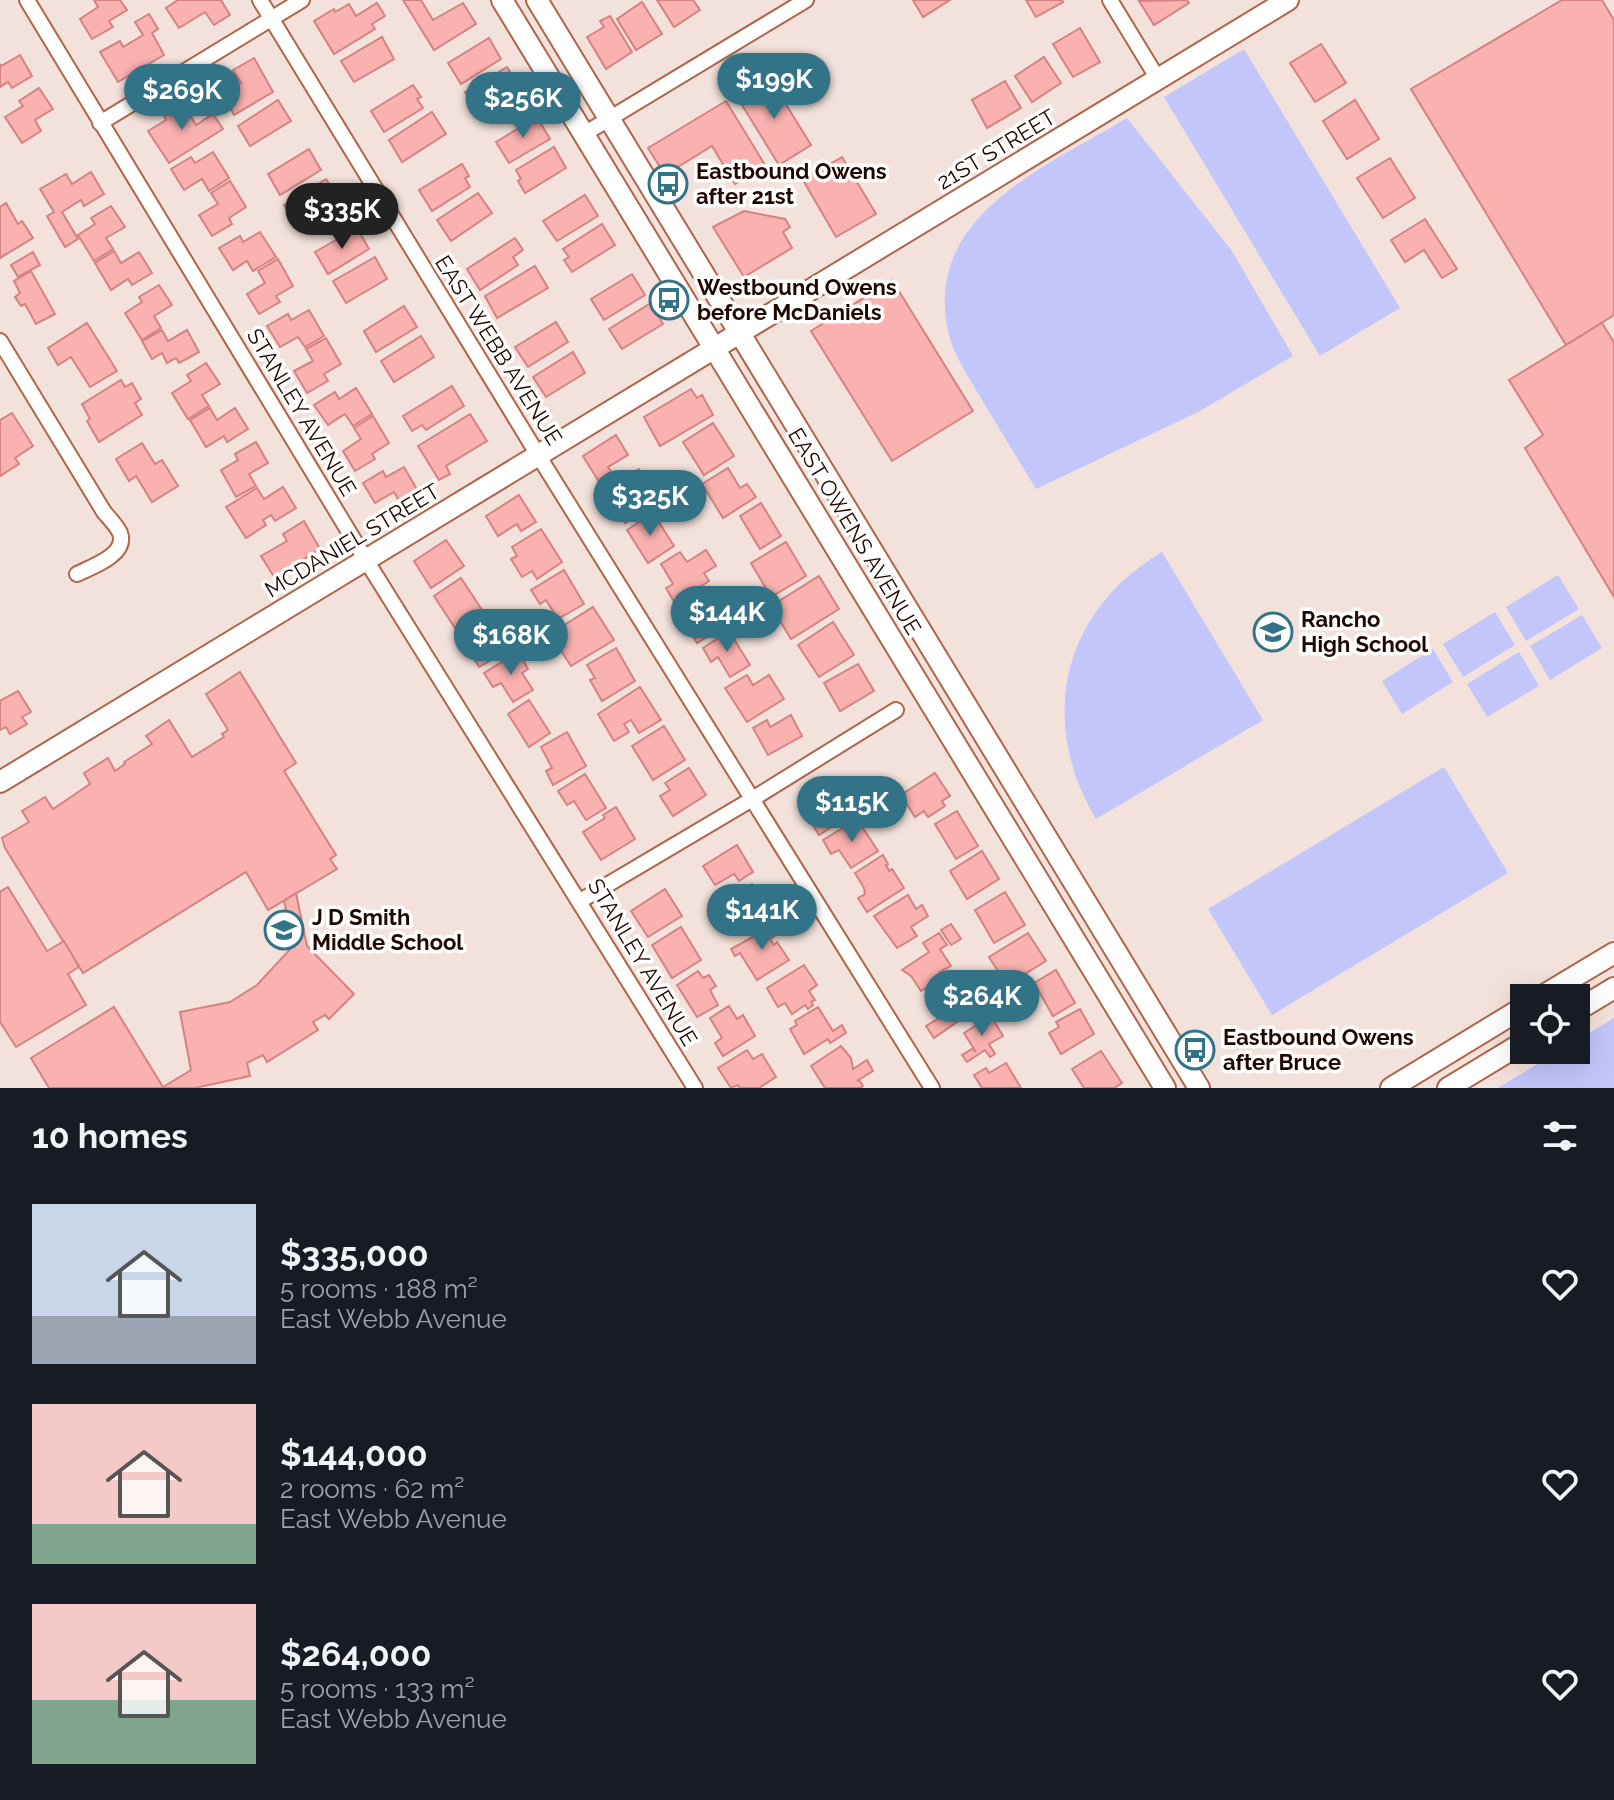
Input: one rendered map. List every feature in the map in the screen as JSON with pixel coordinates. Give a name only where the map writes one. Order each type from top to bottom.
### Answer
[{"type":"main road","name":"EAST OWENS AVENUE","points":[[502,0],[584,134],[864,533],[1199,1088]]},
{"type":"main road","name":"EAST OWENS AVENUE","points":[[537,0],[610,118],[823,524],[1165,1088]]},
{"type":"main road","name":"21ST STREET","points":[[728,340],[1288,0]]},
{"type":"main road","name":"MCDANIEL STREET","points":[[0,782],[728,340]]},
{"type":"main road","points":[[823,524],[864,533]]},
{"type":"main road","points":[[1562,984],[1614,953]]},
{"type":"main road","points":[[1590,1003],[1614,988]]},
{"type":"main road","points":[[1391,1088],[1510,1016]]},
{"type":"main road","points":[[1448,1088],[1510,1050]]},
{"type":"street","name":"STANLEY AVENUE","points":[[27,0],[366,560],[695,1088]]},
{"type":"street","name":"EAST WEBB AVENUE","points":[[260,0],[538,455],[932,1088]]},
{"type":"street","points":[[100,123],[302,0]]},
{"type":"street","points":[[584,134],[806,0]]},
{"type":"street","points":[[1110,0],[1158,79]]},
{"type":"street","points":[[3,351],[120,534],[120,543],[115,552],[77,574]]},
{"type":"street","points":[[580,901],[896,710]]},
{"type":"shaded area","points":[[1244,49],[1400,308],[1320,356],[1164,97]]},
{"type":"shaded area","points":[[1127,118],[1232,251],[1293,356],[1198,412],[1036,489],[952,344],[945,294],[953,258],[971,227],[997,200],[1027,177]]},
{"type":"shaded area","points":[[1162,552],[1263,720],[1096,819],[1078,782],[1067,744],[1065,707],[1069,670],[1082,636],[1101,605],[1128,576]]},
{"type":"shaded area","points":[[1558,575],[1579,609],[1526,641],[1506,607]]},
{"type":"shaded area","points":[[1495,612],[1515,645],[1463,677],[1443,644]]},
{"type":"shaded area","points":[[1582,615],[1602,648],[1550,680],[1530,646]]},
{"type":"shaded area","points":[[1433,649],[1453,682],[1402,714],[1382,681]]},
{"type":"shaded area","points":[[1519,652],[1539,686],[1487,717],[1467,684]]},
{"type":"shaded area","points":[[1444,767],[1508,873],[1272,1015],[1208,909]]},
{"type":"shaded area","points":[[1614,1018],[1614,1088],[1498,1088],[1538,1064],[1590,1064],[1590,1033]]},
{"type":"building","points":[[94,0],[120,0],[127,10],[109,21],[113,27],[92,39],[80,19],[98,7]]},
{"type":"building","points":[[178,0],[221,0],[230,15],[214,25],[205,12],[179,28],[166,8]]},
{"type":"building","points":[[403,0],[421,0],[433,20],[463,3],[476,24],[434,50]]},
{"type":"building","points":[[657,0],[693,0],[700,10],[674,27]]},
{"type":"building","points":[[913,0],[950,0],[923,17]]},
{"type":"building","points":[[1026,0],[1062,0],[1063,2],[1036,17]]},
{"type":"building","points":[[1187,0],[1189,3],[1154,25],[1139,1]]},
{"type":"building","points":[[1562,0],[1602,0],[1614,20],[1614,315],[1566,345],[1411,89]]},
{"type":"building","points":[[642,2],[662,34],[636,50],[617,19]]},
{"type":"building","points":[[377,3],[385,16],[372,24],[375,29],[334,54],[314,21],[349,4],[356,16]]},
{"type":"building","points":[[149,14],[158,29],[152,33],[164,55],[118,82],[100,52],[120,41],[123,47],[143,35],[135,22]]},
{"type":"building","points":[[610,16],[632,52],[606,69],[587,37],[604,27],[600,21]]},
{"type":"building","points":[[1080,28],[1100,62],[1073,77],[1053,44]]},
{"type":"building","points":[[382,37],[394,59],[354,82],[341,61]]},
{"type":"building","points":[[489,38],[501,59],[461,84],[448,63]]},
{"type":"building","points":[[1321,44],[1346,83],[1315,102],[1290,63]]},
{"type":"building","points":[[20,55],[32,76],[12,88],[8,82],[0,87],[0,64]]},
{"type":"building","points":[[1044,57],[1061,83],[1032,102],[1015,76]]},
{"type":"building","points":[[254,58],[273,92],[234,115],[230,107],[217,114],[203,89],[217,81],[225,93],[241,83],[233,70]]},
{"type":"building","points":[[507,67],[520,88],[478,113],[465,92]]},
{"type":"building","points":[[769,77],[811,145],[779,165],[737,97]]},
{"type":"building","points":[[1005,81],[1021,108],[987,128],[972,100]]},
{"type":"building","points":[[413,85],[421,97],[417,99],[423,108],[384,132],[371,111]]},
{"type":"building","points":[[39,88],[53,109],[35,120],[41,131],[22,143],[5,117],[23,106],[19,101]]},
{"type":"building","points":[[278,100],[291,121],[250,146],[238,126]]},
{"type":"building","points":[[1355,100],[1379,139],[1347,159],[1323,121]]},
{"type":"building","points":[[726,101],[765,165],[735,184],[712,146],[665,175],[648,148]]},
{"type":"building","points":[[182,102],[196,125],[213,114],[223,129],[169,163],[148,131],[166,120],[163,114]]},
{"type":"building","points":[[432,112],[446,134],[402,162],[389,140]]},
{"type":"building","points":[[537,117],[550,139],[509,163],[496,142]]},
{"type":"building","points":[[554,147],[566,168],[525,193],[516,170]]},
{"type":"building","points":[[309,149],[321,170],[280,195],[268,174]]},
{"type":"building","points":[[213,152],[229,178],[209,191],[202,179],[184,190],[171,169],[191,157],[195,163]]},
{"type":"building","points":[[842,157],[876,214],[836,237],[803,180]]},
{"type":"building","points":[[1390,158],[1415,198],[1383,218],[1357,178]]},
{"type":"building","points":[[462,164],[469,176],[465,178],[470,187],[432,211],[419,190]]},
{"type":"building","points":[[91,172],[104,194],[84,206],[81,200],[62,212],[78,239],[65,247],[47,216],[54,212],[40,189],[66,174],[72,184]]},
{"type":"building","points":[[326,179],[339,199],[297,226],[284,205]]},
{"type":"building","points":[[230,181],[246,207],[229,218],[232,224],[212,236],[199,215],[218,204],[211,193]]},
{"type":"building","points":[[478,193],[492,213],[451,241],[437,220]]},
{"type":"building","points":[[585,195],[598,216],[557,241],[543,221]]},
{"type":"building","points":[[6,203],[18,224],[22,221],[33,238],[0,258],[0,207]]},
{"type":"building","points":[[111,206],[125,227],[106,238],[113,249],[94,261],[78,235],[95,224],[91,218]]},
{"type":"building","points":[[744,211],[785,219],[790,227],[783,232],[792,248],[744,277],[713,227]]},
{"type":"building","points":[[1425,219],[1457,269],[1442,278],[1424,250],[1405,262],[1391,240]]},
{"type":"building","points":[[602,224],[615,245],[572,272],[564,260],[569,257],[563,249]]},
{"type":"building","points":[[357,228],[369,249],[328,274],[315,252]]},
{"type":"building","points":[[260,232],[276,257],[253,271],[247,261],[233,270],[219,248],[240,236],[243,242]]},
{"type":"building","points":[[515,238],[523,250],[513,257],[518,265],[480,290],[467,269]]},
{"type":"building","points":[[114,251],[121,263],[139,252],[152,273],[132,285],[128,279],[111,290],[95,263]]},
{"type":"building","points":[[33,252],[40,265],[18,277],[11,265]]},
{"type":"building","points":[[375,257],[387,279],[346,303],[333,281]]},
{"type":"building","points":[[278,259],[293,286],[276,296],[280,302],[259,314],[247,294],[265,283],[258,271]]},
{"type":"building","points":[[535,266],[548,288],[497,318],[485,296]]},
{"type":"building","points":[[31,271],[55,314],[36,324],[25,304],[21,306],[15,297],[20,293],[14,281]]},
{"type":"building","points":[[632,274],[645,295],[604,320],[591,299]]},
{"type":"building","points":[[892,280],[973,411],[892,461],[811,331]]},
{"type":"building","points":[[159,285],[172,305],[154,316],[161,328],[142,340],[125,313],[142,302],[139,297]]},
{"type":"building","points":[[651,303],[663,324],[622,349],[609,329]]},
{"type":"building","points":[[404,306],[417,327],[376,352],[364,331]]},
{"type":"building","points":[[309,310],[324,336],[305,347],[298,337],[280,347],[267,326],[288,314],[291,320]]},
{"type":"building","points":[[556,322],[568,342],[528,367],[515,347]]},
{"type":"building","points":[[87,323],[117,371],[90,387],[71,357],[58,365],[48,348]]},
{"type":"building","points":[[1602,323],[1614,342],[1614,597],[1525,448],[1543,435],[1509,380]]},
{"type":"building","points":[[162,330],[168,341],[187,330],[199,352],[179,363],[176,358],[167,363],[162,353],[152,359],[142,341]]},
{"type":"building","points":[[421,336],[434,357],[394,382],[381,361]]},
{"type":"building","points":[[326,338],[341,364],[324,374],[328,381],[307,393],[294,371],[313,361],[306,349]]},
{"type":"building","points":[[573,352],[585,373],[546,397],[533,377]]},
{"type":"building","points":[[206,363],[220,384],[202,395],[209,406],[188,419],[172,393],[191,381],[187,375]]},
{"type":"building","points":[[121,380],[125,387],[132,383],[141,399],[135,403],[142,415],[99,442],[82,404]]},
{"type":"building","points":[[452,386],[464,406],[426,430],[422,425],[412,431],[403,416]]},
{"type":"building","points":[[356,388],[372,414],[353,426],[345,414],[328,425],[314,405],[335,392],[339,399]]},
{"type":"building","points":[[691,389],[697,398],[702,395],[713,415],[660,446],[644,417]]},
{"type":"building","points":[[210,408],[217,420],[235,408],[248,429],[227,442],[224,436],[206,447],[190,420]]},
{"type":"building","points":[[12,413],[33,446],[15,458],[19,464],[0,476],[0,420]]},
{"type":"building","points":[[470,414],[487,441],[446,466],[450,474],[439,480],[418,446]]},
{"type":"building","points":[[373,416],[389,443],[372,454],[375,459],[355,471],[343,451],[361,439],[354,428]]},
{"type":"building","points":[[713,423],[734,456],[704,475],[683,442]]},
{"type":"building","points":[[616,435],[628,455],[608,467],[613,474],[599,482],[583,456]]},
{"type":"building","points":[[256,442],[268,463],[249,474],[256,486],[236,497],[221,470],[238,460],[235,454]]},
{"type":"building","points":[[142,443],[155,464],[162,460],[178,486],[152,502],[136,476],[129,481],[116,459]]},
{"type":"building","points":[[404,467],[419,493],[401,504],[394,492],[375,503],[363,483],[383,471],[386,477]]},
{"type":"building","points":[[728,468],[740,488],[747,484],[756,497],[723,518],[702,484]]},
{"type":"building","points":[[639,469],[659,502],[625,523],[617,510],[624,505],[611,486]]},
{"type":"building","points":[[283,487],[296,508],[275,521],[271,515],[263,520],[266,525],[246,538],[226,507],[257,488],[264,499]]},
{"type":"building","points":[[519,495],[536,522],[521,531],[517,524],[498,536],[486,516]]},
{"type":"building","points":[[761,503],[781,536],[760,549],[740,516]]},
{"type":"building","points":[[653,513],[674,546],[648,563],[627,530]]},
{"type":"building","points":[[304,521],[320,549],[301,561],[303,564],[276,580],[261,556],[287,541],[283,534]]},
{"type":"building","points":[[541,529],[562,562],[537,579],[532,571],[522,577],[511,559],[517,556],[512,547]]},
{"type":"building","points":[[446,540],[464,566],[431,588],[414,561]]},
{"type":"building","points":[[786,542],[806,576],[771,597],[751,563]]},
{"type":"building","points":[[706,550],[716,566],[704,573],[709,581],[675,603],[666,588],[673,584],[661,564],[680,552],[687,562]]},
{"type":"building","points":[[564,570],[584,604],[558,619],[546,600],[540,604],[531,590]]},
{"type":"building","points":[[819,576],[839,609],[791,639],[771,606]]},
{"type":"building","points":[[461,578],[482,610],[455,628],[434,596]]},
{"type":"building","points":[[704,594],[724,626],[697,643],[677,610]]},
{"type":"building","points":[[593,607],[614,640],[571,666],[550,634]]},
{"type":"building","points":[[489,619],[507,651],[479,667],[460,636]]},
{"type":"building","points":[[833,622],[854,655],[819,677],[798,645]]},
{"type":"building","points":[[729,631],[750,665],[730,677],[718,657],[711,662],[703,648]]},
{"type":"building","points":[[616,648],[635,681],[602,701],[590,680],[595,678],[587,665]]},
{"type":"building","points":[[518,652],[528,669],[522,673],[533,690],[513,702],[501,683],[493,687],[484,673]]},
{"type":"building","points":[[858,664],[874,691],[840,711],[824,683]]},
{"type":"building","name":"J D Smith Middle School","points":[[240,672],[296,763],[284,771],[336,855],[330,859],[337,869],[268,910],[246,872],[83,973],[5,848],[2,838],[29,822],[22,811],[45,797],[53,809],[90,784],[84,773],[108,758],[115,771],[125,764],[152,744],[146,736],[169,720],[192,757],[224,737],[222,734],[228,730],[206,694]]},
{"type":"building","points":[[747,675],[753,685],[769,675],[784,699],[747,722],[725,688]]},
{"type":"building","points":[[640,687],[661,720],[639,733],[631,720],[624,724],[629,732],[614,741],[598,714]]},
{"type":"building","points":[[18,691],[31,712],[22,717],[27,724],[10,734],[6,727],[0,730],[0,701]]},
{"type":"building","points":[[529,700],[550,733],[529,747],[508,714]]},
{"type":"building","points":[[791,715],[802,736],[768,755],[753,728],[767,720],[770,727]]},
{"type":"building","points":[[664,726],[685,760],[653,780],[632,746]]},
{"type":"building","points":[[567,732],[586,766],[553,785],[546,771],[552,768],[541,747]]},
{"type":"building","points":[[689,768],[706,795],[673,816],[660,796],[670,790],[665,783]]},
{"type":"building","points":[[935,773],[950,796],[942,801],[945,806],[928,817],[924,811],[915,817],[901,795]]},
{"type":"building","points":[[585,774],[606,808],[586,820],[574,801],[567,805],[558,791]]},
{"type":"building","points":[[834,785],[852,814],[819,835],[801,806]]},
{"type":"building","points":[[616,807],[635,839],[601,860],[583,832]]},
{"type":"building","points":[[957,811],[978,846],[956,859],[935,824]]},
{"type":"building","points":[[857,819],[878,851],[851,868],[839,850],[831,854],[823,840]]},
{"type":"building","points":[[737,845],[753,872],[739,881],[734,874],[715,885],[703,866]]},
{"type":"building","points":[[982,851],[999,879],[967,899],[950,871]]},
{"type":"building","points":[[883,855],[889,871],[892,869],[904,888],[867,912],[858,898],[865,894],[855,873]]},
{"type":"building","points":[[752,884],[771,914],[740,934],[724,901]]},
{"type":"building","points":[[8,887],[47,951],[64,941],[79,967],[68,974],[86,1005],[16,1047],[0,1022],[0,892]]},
{"type":"building","points":[[665,889],[682,916],[648,937],[631,911]]},
{"type":"building","points":[[1005,892],[1025,925],[994,943],[975,910]]},
{"type":"building","points":[[296,893],[307,946],[354,994],[329,1019],[325,1015],[313,1022],[318,1030],[267,1062],[263,1055],[247,1063],[250,1076],[195,1088],[49,1088],[31,1058],[114,1007],[163,1087],[191,1070],[180,1012],[230,1002],[257,985],[294,945],[284,901]]},
{"type":"building","points":[[908,895],[916,909],[922,905],[928,916],[911,927],[917,936],[897,948],[874,916]]},
{"type":"building","points":[[778,923],[783,930],[770,939],[774,945],[777,942],[789,960],[757,980],[740,953],[735,956],[731,949]]},
{"type":"building","points":[[951,924],[961,939],[951,945],[941,930]]},
{"type":"building","points":[[681,927],[701,960],[672,978],[652,945]]},
{"type":"building","points":[[939,933],[947,945],[940,949],[951,966],[940,972],[943,977],[921,991],[911,976],[902,970],[929,952],[923,943]]},
{"type":"building","points":[[1028,933],[1046,961],[1007,985],[989,957]]},
{"type":"building","points":[[804,965],[817,985],[809,991],[815,1000],[808,1009],[805,1005],[792,1014],[785,1003],[778,1007],[767,988]]},
{"type":"building","points":[[1056,970],[1075,1003],[1053,1016],[1034,983]]},
{"type":"building","points":[[698,971],[703,978],[709,975],[716,986],[710,990],[718,1005],[697,1017],[677,985]]},
{"type":"building","points":[[947,983],[967,1015],[934,1038],[926,1026],[939,1018],[929,996]]},
{"type":"building","points":[[729,1006],[737,1019],[743,1015],[755,1036],[723,1056],[715,1043],[722,1038],[710,1018]]},
{"type":"building","points":[[818,1007],[833,1031],[842,1025],[846,1033],[830,1043],[828,1039],[804,1054],[790,1029],[797,1025],[795,1021]]},
{"type":"building","points":[[1080,1009],[1094,1034],[1061,1054],[1049,1033],[1059,1027],[1056,1022]]},
{"type":"building","points":[[991,1016],[1003,1036],[989,1044],[995,1054],[990,1057],[985,1050],[967,1062],[962,1055],[972,1049],[976,1052],[964,1033]]},
{"type":"building","points":[[841,1046],[851,1058],[853,1069],[867,1060],[873,1071],[857,1081],[863,1086],[860,1088],[825,1088],[811,1066]]},
{"type":"building","points":[[747,1050],[753,1059],[762,1054],[776,1077],[759,1088],[740,1088],[738,1085],[731,1088],[718,1068]]},
{"type":"building","points":[[1101,1051],[1122,1083],[1114,1088],[1084,1088],[1072,1069]]},
{"type":"building","points":[[1006,1063],[1021,1088],[982,1088],[974,1075],[986,1068],[989,1073]]},
{"type":"place","name":"Eastbound Owens after 21st","points":[[668,184]]},
{"type":"place","name":"Westbound Owens before McDaniels","points":[[669,300]]},
{"type":"place","name":"Rancho High School","points":[[1273,632]]},
{"type":"place","name":"J D Smith Middle School","points":[[284,930]]},
{"type":"place","name":"Eastbound Owens after Bruce","points":[[1195,1050]]}]
